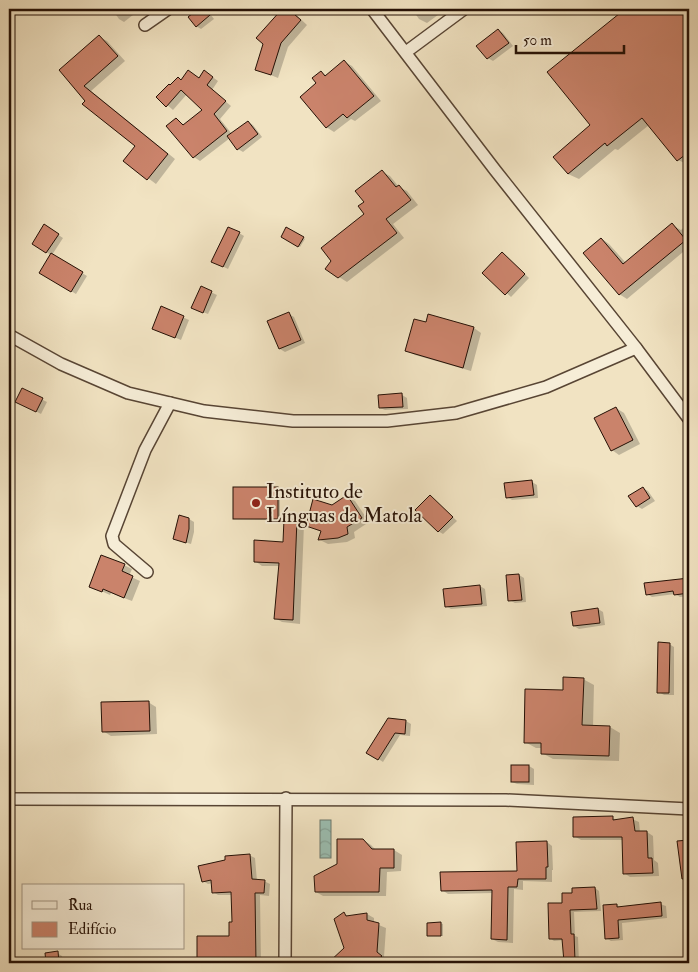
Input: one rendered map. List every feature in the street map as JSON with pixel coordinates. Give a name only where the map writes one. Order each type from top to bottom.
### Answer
[{"type":"street","points":[[145,25],[168,9]]},
{"type":"street","points":[[372,9],[689,419]]},
{"type":"street","points":[[406,52],[464,9]]},
{"type":"street","points":[[9,335],[61,364],[128,393],[204,412],[293,421],[387,421],[456,413],[537,389],[636,348]]},
{"type":"street","points":[[147,572],[114,544],[112,536],[145,450],[170,403]]},
{"type":"street","points":[[285,963],[286,798]]},
{"type":"street","points":[[9,799],[286,798],[506,800],[689,809]]},
{"type":"water","points":[[320,820],[331,820],[331,858],[320,858]]},
{"type":"building","points":[[198,9],[204,9],[210,15],[196,27],[188,17]]},
{"type":"building","points":[[282,9],[288,9],[301,20],[281,43],[271,75],[255,70],[263,44],[256,38]]},
{"type":"building","points":[[625,9],[689,9],[689,152],[677,161],[642,118],[607,146],[605,143],[568,174],[553,157],[590,125],[547,72]]},
{"type":"building","points":[[498,29],[509,43],[487,59],[476,46]]},
{"type":"building","points":[[99,35],[118,56],[84,86],[168,154],[147,180],[123,161],[135,146],[82,104],[85,101],[59,70]]},
{"type":"building","points":[[344,60],[374,96],[347,118],[343,114],[326,128],[300,97],[316,83],[312,78],[321,71],[325,76]]},
{"type":"building","points":[[188,70],[199,78],[204,70],[213,77],[207,85],[226,101],[214,114],[227,131],[193,158],[166,126],[176,118],[183,125],[202,110],[181,90],[166,107],[156,97],[178,77],[181,80]]},
{"type":"building","points":[[248,121],[258,134],[237,150],[227,136]]},
{"type":"building","points":[[382,170],[396,187],[399,185],[411,200],[386,219],[397,233],[338,278],[325,269],[331,261],[321,248],[364,214],[358,206],[364,202],[355,191]]},
{"type":"building","points":[[672,223],[686,240],[619,295],[583,253],[601,238],[623,264]]},
{"type":"building","points":[[44,224],[59,234],[46,253],[32,244]]},
{"type":"building","points":[[228,227],[240,232],[223,267],[211,262]]},
{"type":"building","points":[[286,227],[304,237],[298,247],[281,237]]},
{"type":"building","points":[[502,252],[525,274],[505,295],[482,273]]},
{"type":"building","points":[[51,253],[83,272],[71,292],[39,273]]},
{"type":"building","points":[[201,286],[212,291],[203,313],[191,308]]},
{"type":"building","points":[[161,306],[184,316],[175,338],[152,329]]},
{"type":"building","points":[[289,312],[301,340],[279,349],[267,321]]},
{"type":"building","points":[[428,314],[474,327],[463,368],[405,351],[414,319],[426,322]]},
{"type":"building","points":[[22,388],[43,398],[36,412],[15,402]]},
{"type":"building","points":[[402,393],[403,407],[379,408],[378,395]]},
{"type":"building","points":[[616,407],[633,440],[611,451],[594,418]]},
{"type":"building","points":[[532,480],[534,495],[506,498],[504,483]]},
{"type":"building","name":"Instituto de Línguas da Matola","points":[[233,487],[278,487],[278,519],[233,519]]},
{"type":"building","points":[[643,487],[650,498],[636,507],[628,496]]},
{"type":"building","points":[[347,495],[362,518],[347,527],[348,534],[338,538],[318,540],[321,531],[306,526],[313,499],[332,505]]},
{"type":"building","points":[[430,495],[453,517],[438,532],[415,510]]},
{"type":"building","points":[[179,515],[189,518],[186,543],[173,539]]},
{"type":"building","points":[[284,519],[297,519],[293,620],[274,619],[279,563],[254,562],[254,540],[283,542]]},
{"type":"building","points":[[101,555],[125,564],[122,571],[133,576],[124,598],[103,589],[102,592],[89,587]]},
{"type":"building","points":[[519,574],[522,600],[508,601],[506,575]]},
{"type":"building","points":[[689,578],[689,593],[674,595],[673,591],[646,595],[644,583]]},
{"type":"building","points":[[480,585],[482,604],[445,607],[443,589]]},
{"type":"building","points":[[598,608],[600,623],[573,626],[571,612]]},
{"type":"building","points":[[658,642],[670,643],[669,693],[657,693]]},
{"type":"building","points":[[563,677],[584,678],[582,725],[610,726],[609,756],[541,754],[541,743],[524,743],[525,689],[563,690]]},
{"type":"building","points":[[149,701],[150,731],[102,732],[101,702]]},
{"type":"building","points":[[388,718],[406,720],[405,734],[395,733],[378,760],[366,753]]},
{"type":"building","points":[[511,765],[529,765],[529,782],[511,782]]},
{"type":"building","points":[[613,816],[613,820],[633,817],[635,831],[647,831],[648,858],[652,858],[653,873],[623,874],[622,837],[573,837],[573,817]]},
{"type":"building","points":[[337,839],[363,839],[372,849],[394,849],[394,868],[380,868],[379,892],[315,892],[314,876],[337,864]]},
{"type":"building","points":[[689,840],[689,878],[682,879],[677,841]]},
{"type":"building","points":[[547,841],[548,867],[546,867],[546,879],[518,879],[517,887],[508,887],[507,940],[491,939],[492,890],[441,891],[440,872],[517,871],[516,842]]},
{"type":"building","points":[[250,854],[252,879],[265,880],[264,893],[255,893],[256,963],[197,963],[197,936],[229,936],[229,922],[232,922],[231,892],[212,893],[211,880],[202,882],[198,866],[225,860],[225,856]]},
{"type":"building","points":[[595,887],[597,909],[570,910],[571,934],[574,934],[575,961],[564,962],[562,939],[549,939],[548,903],[562,903],[562,893],[572,893],[572,888]]},
{"type":"building","points":[[661,902],[662,916],[618,920],[619,938],[605,939],[603,905],[617,904],[617,907]]},
{"type":"building","points":[[344,912],[346,916],[367,913],[367,920],[379,923],[377,952],[382,956],[374,963],[349,958],[344,963],[328,963],[344,948],[334,919]]},
{"type":"building","points":[[441,922],[441,936],[427,936],[427,923]]},
{"type":"building","points":[[58,951],[59,963],[46,963],[45,953]]},
{"type":"place","name":"Instituto de Línguas da Matola","points":[[256,503]]}]
